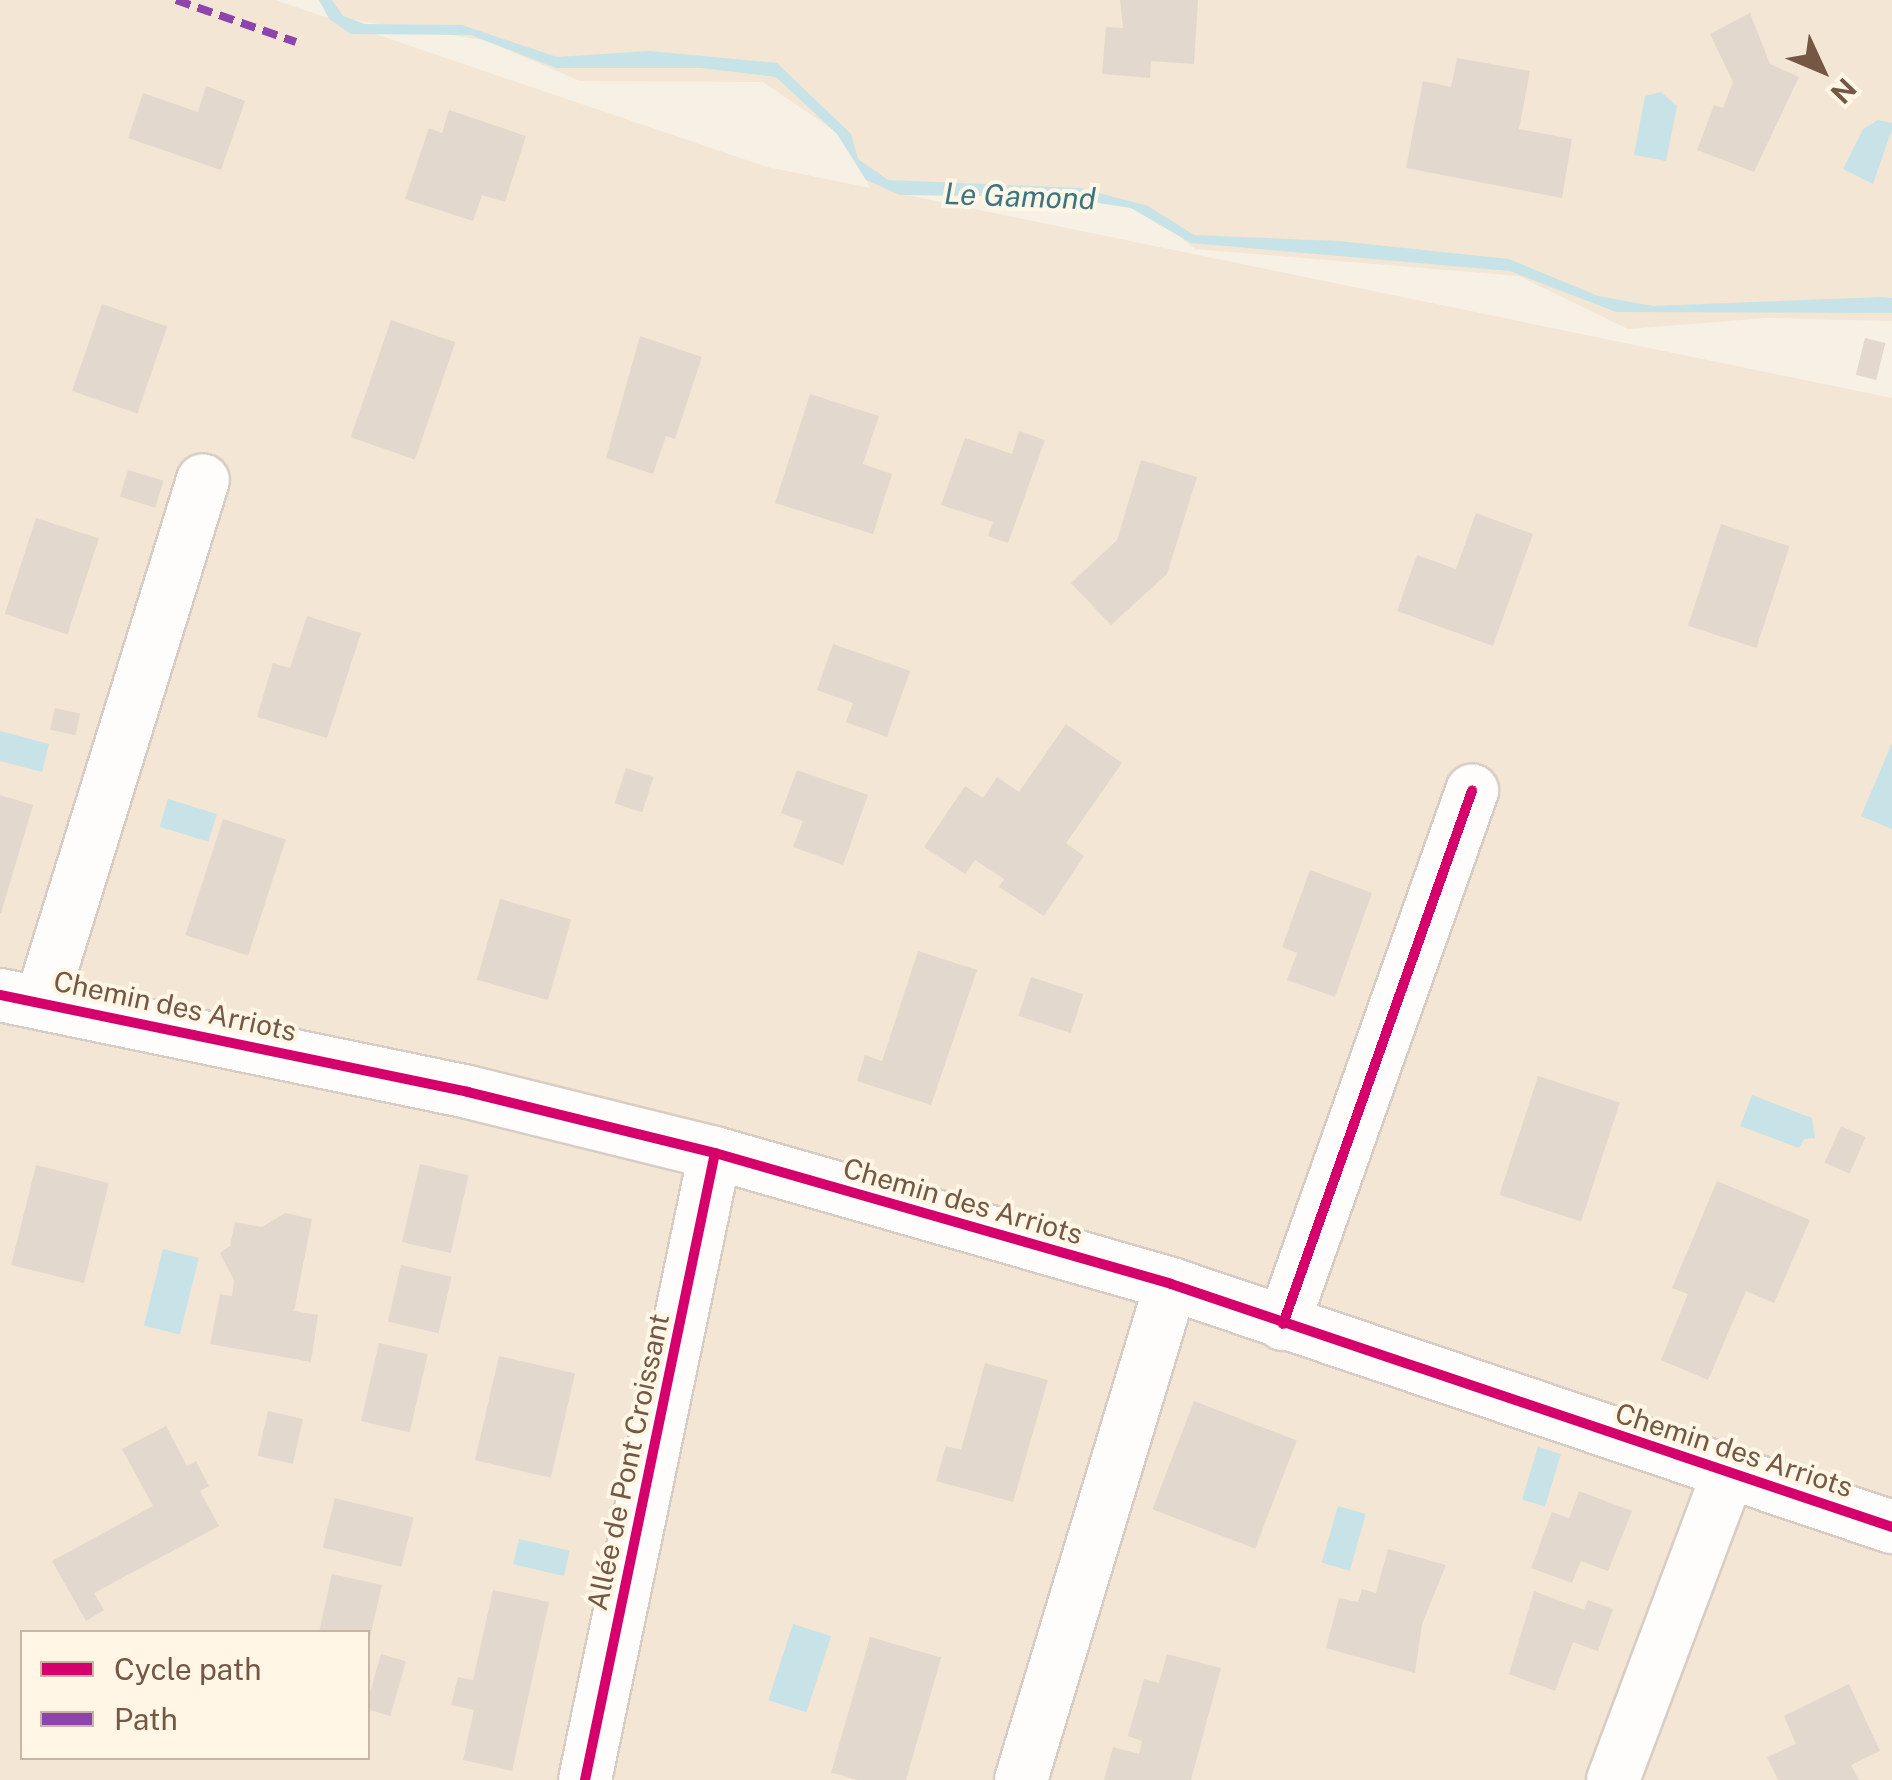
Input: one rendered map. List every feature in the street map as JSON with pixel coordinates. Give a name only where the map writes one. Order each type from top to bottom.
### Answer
[{"type":"street","points":[[21,997],[202,480]]},
{"type":"street","points":[[1283,1324],[1472,791]]},
{"type":"street","name":"Chemin des Arriots","points":[[21,997],[715,1153],[1171,1284],[1892,1526]]},
{"type":"street","name":"Allée de Pont Croissant","points":[[585,1780],[715,1153]]},
{"type":"street","points":[[1021,1780],[1171,1284]]},
{"type":"street","points":[[1612,1780],[1729,1472]]},
{"type":"shaded area","points":[[0,0],[275,0],[767,167],[870,188],[848,140],[763,82],[580,81],[484,40],[341,18],[329,0],[1892,0],[1892,321],[1766,318],[1628,329],[1519,276],[1195,249],[1143,207],[1019,194],[907,195],[1892,398],[1892,1780],[0,1780]]},
{"type":"water","name":"Le Gamond","points":[[319,0],[332,0],[343,16],[365,24],[462,25],[557,57],[649,51],[777,63],[851,134],[858,159],[888,180],[1080,188],[1148,206],[1194,235],[1338,241],[1509,259],[1598,296],[1653,306],[1881,297],[1892,298],[1892,313],[1616,312],[1510,271],[1191,243],[1131,208],[1059,197],[900,195],[866,180],[837,134],[776,77],[701,68],[556,68],[471,35],[351,34],[329,19]]},
{"type":"water","points":[[1661,92],[1677,106],[1666,161],[1634,155],[1645,96]]},
{"type":"water","points":[[1878,120],[1892,123],[1892,129],[1873,184],[1843,169],[1863,129]]},
{"type":"water","points":[[0,731],[49,744],[42,772],[0,761]]},
{"type":"water","points":[[1892,743],[1892,829],[1861,816]]},
{"type":"water","points":[[168,799],[217,814],[208,842],[160,827]]},
{"type":"water","points":[[1752,1095],[1812,1118],[1815,1138],[1804,1139],[1799,1148],[1740,1126]]},
{"type":"water","points":[[163,1249],[199,1258],[180,1335],[144,1326]]},
{"type":"water","points":[[1538,1447],[1561,1454],[1545,1507],[1522,1500]]},
{"type":"water","points":[[1338,1506],[1366,1514],[1350,1571],[1322,1563]]},
{"type":"water","points":[[519,1539],[570,1551],[564,1576],[513,1564]]},
{"type":"water","points":[[793,1624],[831,1636],[806,1712],[768,1700]]},
{"type":"building","points":[[1120,0],[1198,0],[1194,64],[1151,61],[1150,78],[1102,74],[1106,27],[1123,28]]},
{"type":"building","points":[[1750,13],[1770,64],[1799,77],[1754,172],[1697,150],[1714,105],[1723,108],[1733,82],[1710,34]]},
{"type":"building","points":[[1457,58],[1530,71],[1519,129],[1572,139],[1562,198],[1406,168],[1423,81],[1451,87]]},
{"type":"building","points":[[206,86],[245,101],[221,170],[128,138],[143,93],[198,112]]},
{"type":"building","points":[[449,110],[526,136],[505,202],[482,195],[473,221],[405,199],[429,128],[442,133]]},
{"type":"building","points":[[102,304],[167,326],[137,413],[72,391]]},
{"type":"building","points":[[391,320],[455,342],[415,459],[351,437]]},
{"type":"building","points":[[640,336],[702,357],[675,439],[666,436],[653,474],[606,458]]},
{"type":"building","points":[[1865,338],[1885,343],[1876,380],[1856,375]]},
{"type":"building","points":[[810,394],[879,416],[863,464],[892,474],[873,534],[775,503]]},
{"type":"building","points":[[1019,431],[1045,440],[1008,543],[988,536],[993,522],[941,505],[965,438],[1012,454]]},
{"type":"building","points":[[1141,460],[1197,477],[1167,574],[1111,625],[1071,583],[1117,540]]},
{"type":"building","points":[[128,470],[163,481],[155,508],[120,497]]},
{"type":"building","points":[[1476,513],[1533,534],[1493,646],[1397,611],[1417,555],[1456,569]]},
{"type":"building","points":[[36,518],[99,538],[68,634],[5,614]]},
{"type":"building","points":[[1721,524],[1789,546],[1756,648],[1688,626]]},
{"type":"building","points":[[307,616],[361,633],[327,738],[257,717],[273,663],[290,668]]},
{"type":"building","points":[[833,644],[910,671],[887,737],[846,722],[853,703],[817,690]]},
{"type":"building","points":[[55,708],[80,714],[75,735],[50,729]]},
{"type":"building","points":[[1066,724],[1122,763],[1066,843],[1084,856],[1044,916],[999,887],[1004,879],[975,860],[965,874],[924,847],[965,786],[983,798],[997,777],[1019,792]]},
{"type":"building","points":[[626,768],[654,777],[642,812],[615,803]]},
{"type":"building","points":[[797,770],[868,795],[843,865],[793,847],[803,821],[781,813]]},
{"type":"building","points":[[0,795],[33,805],[1,913],[0,913]]},
{"type":"building","points":[[223,819],[286,839],[248,955],[185,935]]},
{"type":"building","points":[[1310,870],[1372,893],[1335,997],[1287,980],[1297,953],[1282,947]]},
{"type":"building","points":[[500,899],[571,919],[548,1000],[477,980]]},
{"type":"building","points":[[918,951],[977,970],[931,1105],[857,1081],[865,1055],[882,1061]]},
{"type":"building","points":[[1031,977],[1083,994],[1071,1033],[1018,1016]]},
{"type":"building","points":[[1538,1076],[1620,1103],[1581,1221],[1499,1195]]},
{"type":"building","points":[[1841,1126],[1866,1137],[1849,1174],[1825,1163]]},
{"type":"building","points":[[420,1164],[469,1175],[451,1253],[402,1242]]},
{"type":"building","points":[[36,1165],[109,1183],[84,1283],[11,1265]]},
{"type":"building","points":[[1717,1181],[1810,1220],[1774,1303],[1746,1291],[1708,1380],[1661,1360],[1688,1294],[1672,1288]]},
{"type":"building","points":[[285,1213],[312,1219],[294,1311],[318,1315],[311,1362],[210,1344],[220,1294],[232,1296],[234,1280],[220,1253],[230,1246],[235,1222],[262,1227]]},
{"type":"building","points":[[401,1265],[452,1277],[439,1333],[388,1322]]},
{"type":"building","points":[[379,1343],[428,1354],[410,1432],[361,1421]]},
{"type":"building","points":[[499,1356],[575,1374],[551,1478],[475,1460]]},
{"type":"building","points":[[985,1363],[1048,1380],[1013,1502],[936,1481],[946,1446],[961,1450]]},
{"type":"building","points":[[1194,1401],[1297,1440],[1255,1549],[1152,1509]]},
{"type":"building","points":[[268,1411],[303,1419],[293,1464],[258,1456]]},
{"type":"building","points":[[166,1426],[187,1466],[196,1461],[209,1486],[200,1491],[219,1526],[94,1593],[104,1610],[86,1621],[52,1561],[153,1506],[122,1449]]},
{"type":"building","points":[[1579,1491],[1632,1511],[1608,1571],[1581,1561],[1572,1583],[1531,1568],[1552,1512],[1569,1518]]},
{"type":"building","points":[[335,1498],[414,1518],[401,1567],[323,1547]]},
{"type":"building","points":[[1388,1549],[1446,1565],[1422,1624],[1415,1673],[1326,1648],[1339,1598],[1358,1602],[1362,1589],[1376,1593]]},
{"type":"building","points":[[332,1574],[382,1585],[370,1637],[370,1630],[319,1630]]},
{"type":"building","points":[[493,1590],[549,1602],[512,1771],[463,1760],[474,1710],[451,1705],[458,1677],[473,1680]]},
{"type":"building","points":[[1534,1591],[1584,1610],[1588,1600],[1613,1609],[1598,1651],[1573,1642],[1555,1691],[1509,1674]]},
{"type":"building","points":[[870,1637],[941,1657],[906,1780],[857,1780],[831,1773]]},
{"type":"building","points":[[381,1654],[406,1661],[390,1716],[370,1710],[370,1692]]},
{"type":"building","points":[[1167,1654],[1221,1668],[1191,1780],[1104,1780],[1113,1747],[1139,1754],[1142,1741],[1128,1736],[1144,1679],[1159,1683]]},
{"type":"building","points":[[1849,1684],[1880,1751],[1851,1765],[1859,1780],[1778,1780],[1767,1757],[1796,1744],[1784,1716]]},
{"type":"marked path","points":[[176,0],[296,42]]},
{"type":"cycle path","points":[[1283,1324],[1472,791]]},
{"type":"cycle path","points":[[0,995],[468,1092],[715,1153],[1171,1284],[1892,1527]]},
{"type":"cycle path","points":[[585,1780],[715,1153]]}]
